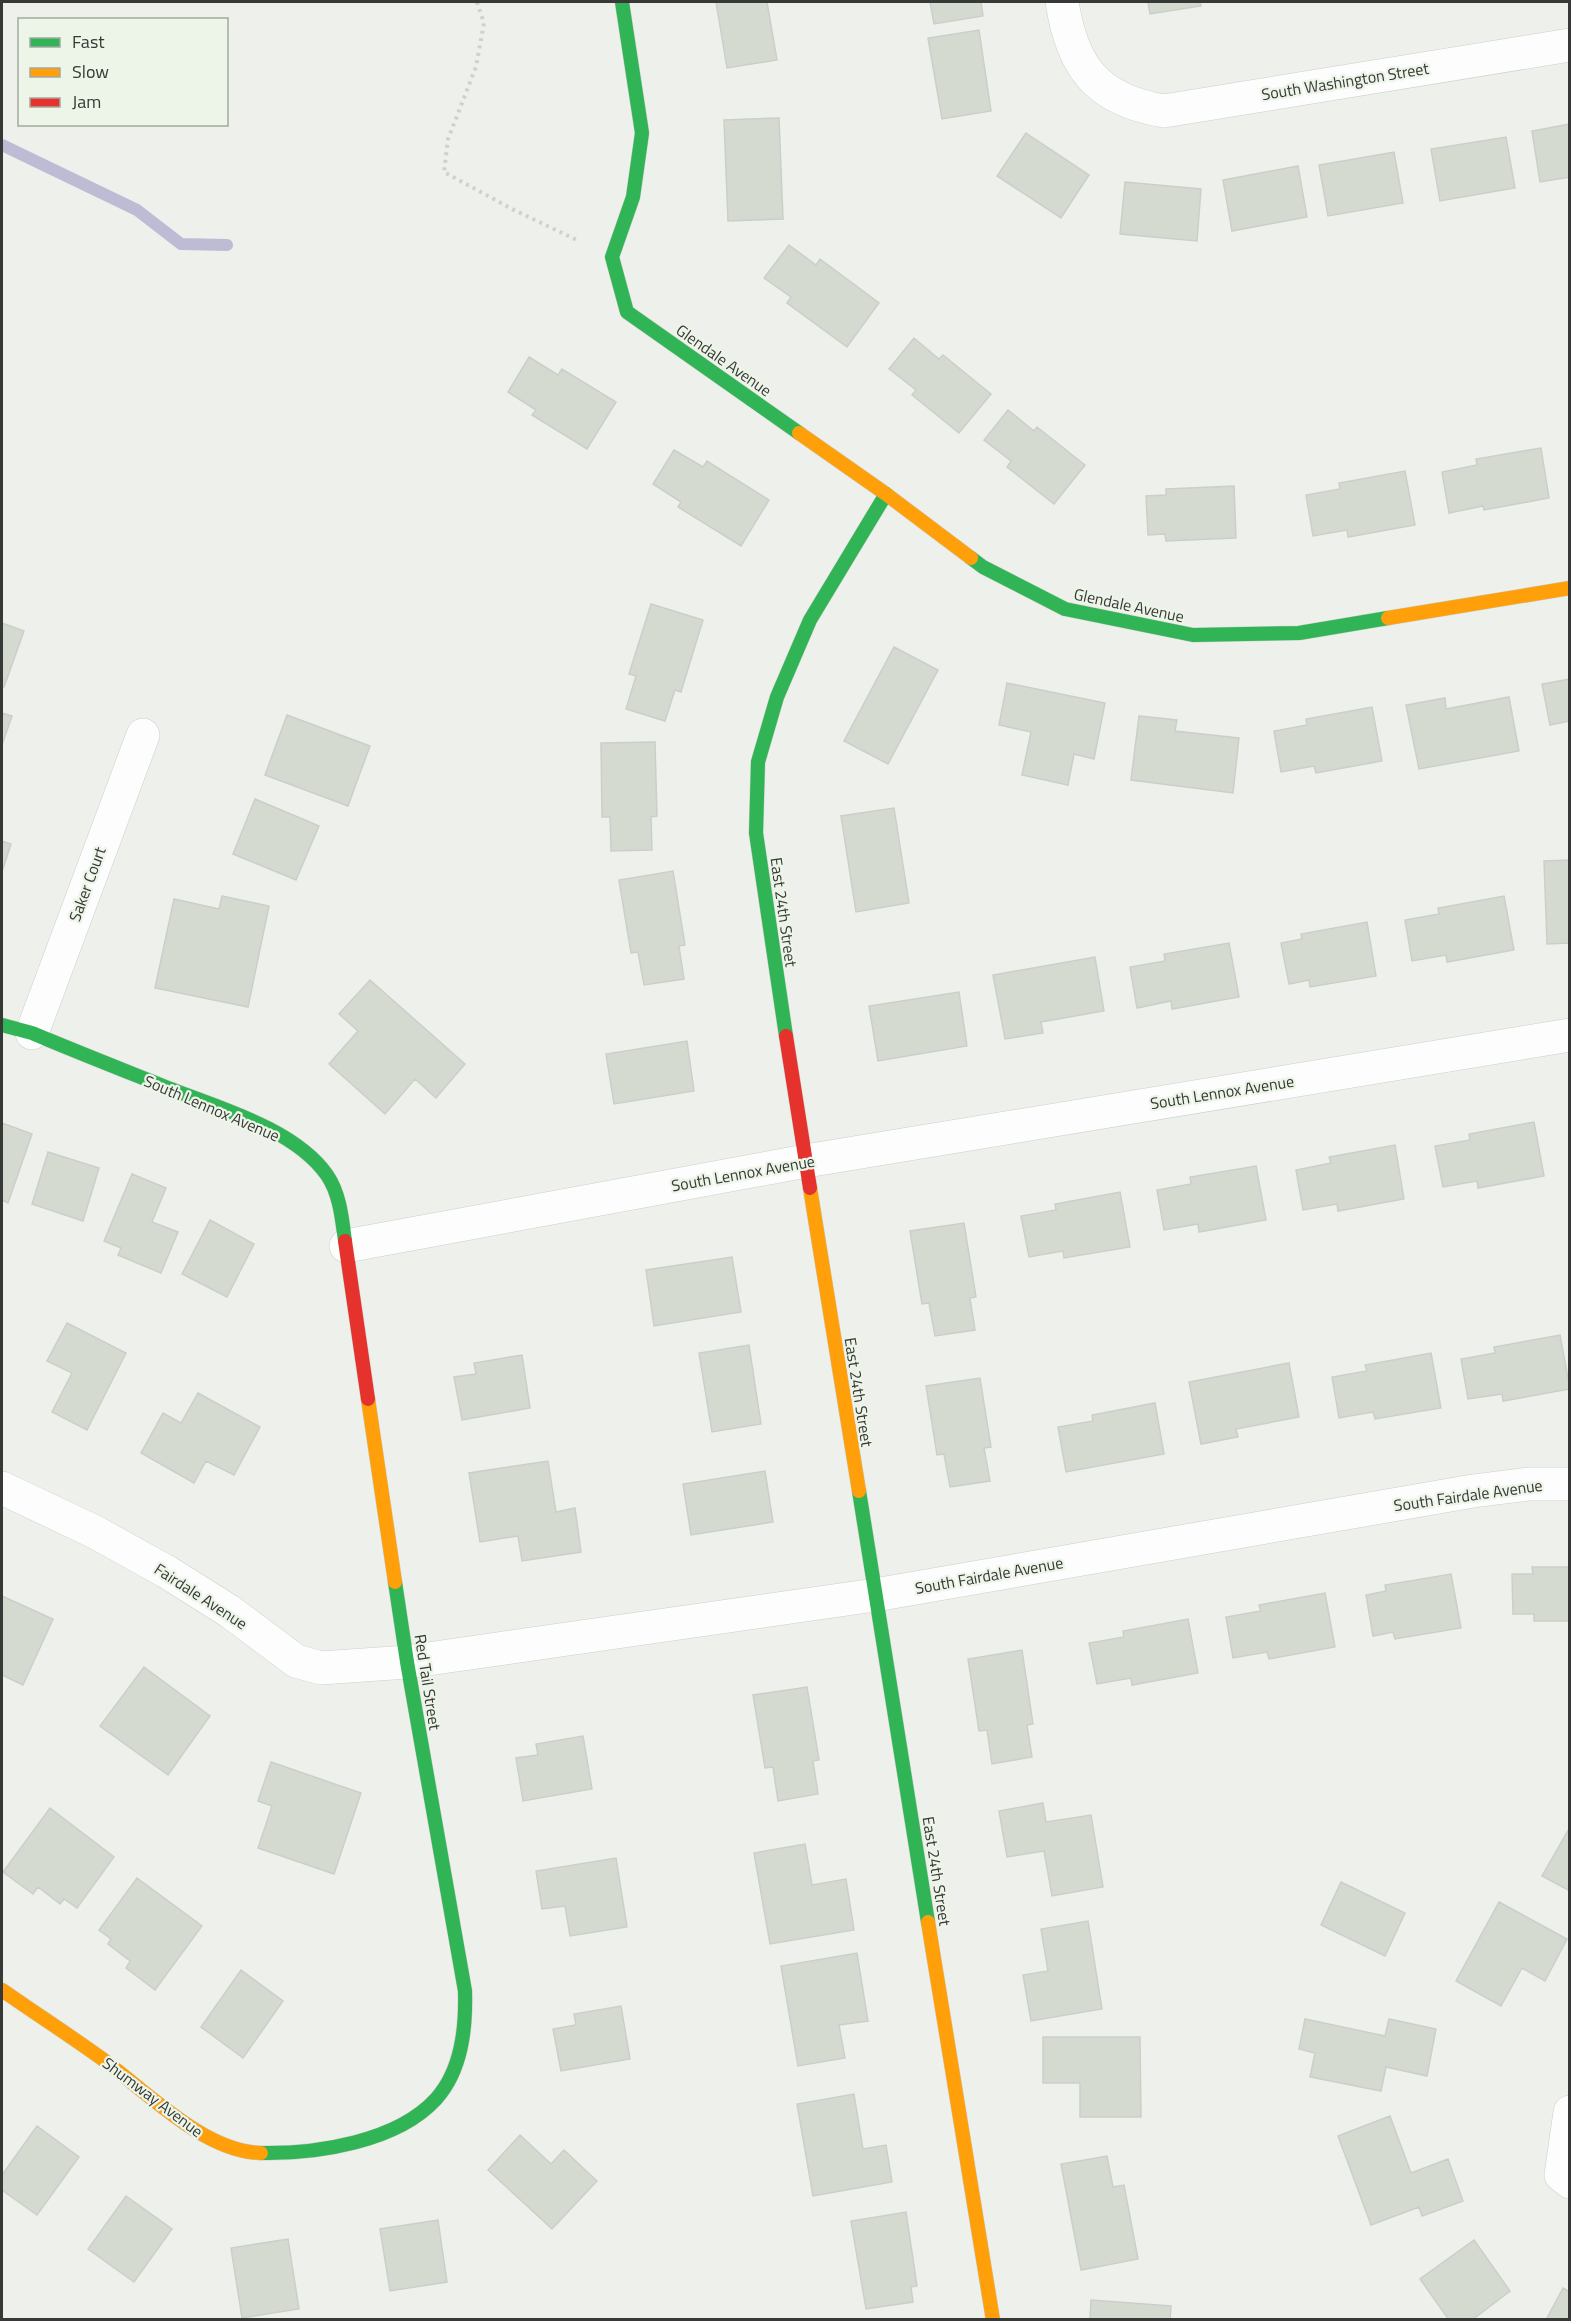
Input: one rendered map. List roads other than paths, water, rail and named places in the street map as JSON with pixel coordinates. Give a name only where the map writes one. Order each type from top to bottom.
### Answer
[{"type":"street","name":"Glendale Avenue","points":[[622,2],[642,133],[633,197],[612,257],[627,312],[886,494],[982,567],[1065,609],[1193,635],[1299,633],[1569,588]]},
{"type":"street","name":"South Washington Street","points":[[1062,2],[1066,27],[1077,57],[1096,82],[1122,100],[1164,111],[1569,45]]},
{"type":"street","name":"East 24th Street","points":[[886,494],[810,620],[777,697],[758,762],[756,833],[874,1595],[993,2319]]},
{"type":"street","name":"Saker Court","points":[[17,1029],[143,735]]},
{"type":"street","name":"South Lennox Avenue","points":[[17,1029],[259,1125],[296,1146],[316,1161],[328,1177],[338,1202],[346,1246],[807,1161],[1569,1035]]},
{"type":"street","name":"Red Tail Street","points":[[346,1246],[407,1662],[463,1979],[466,2009],[462,2048],[450,2078],[424,2111]]},
{"type":"street","name":"South Fairdale Avenue","points":[[407,1662],[874,1595],[1473,1491],[1529,1485],[1569,1484]]},
{"type":"street","name":"Fairdale Avenue","points":[[2,1488],[94,1532],[167,1572],[229,1611],[296,1661],[321,1668],[407,1662]]},
{"type":"street","name":"Shumway Avenue","points":[[2,1990],[101,2058],[201,2134],[218,2144],[236,2150],[258,2153],[303,2152],[332,2147],[368,2137],[396,2126],[424,2111]]},
{"type":"street","points":[[1565,2178],[1569,2112]]},
{"type":"waterway","points":[[2,145],[137,210],[181,244],[227,245]]}]
